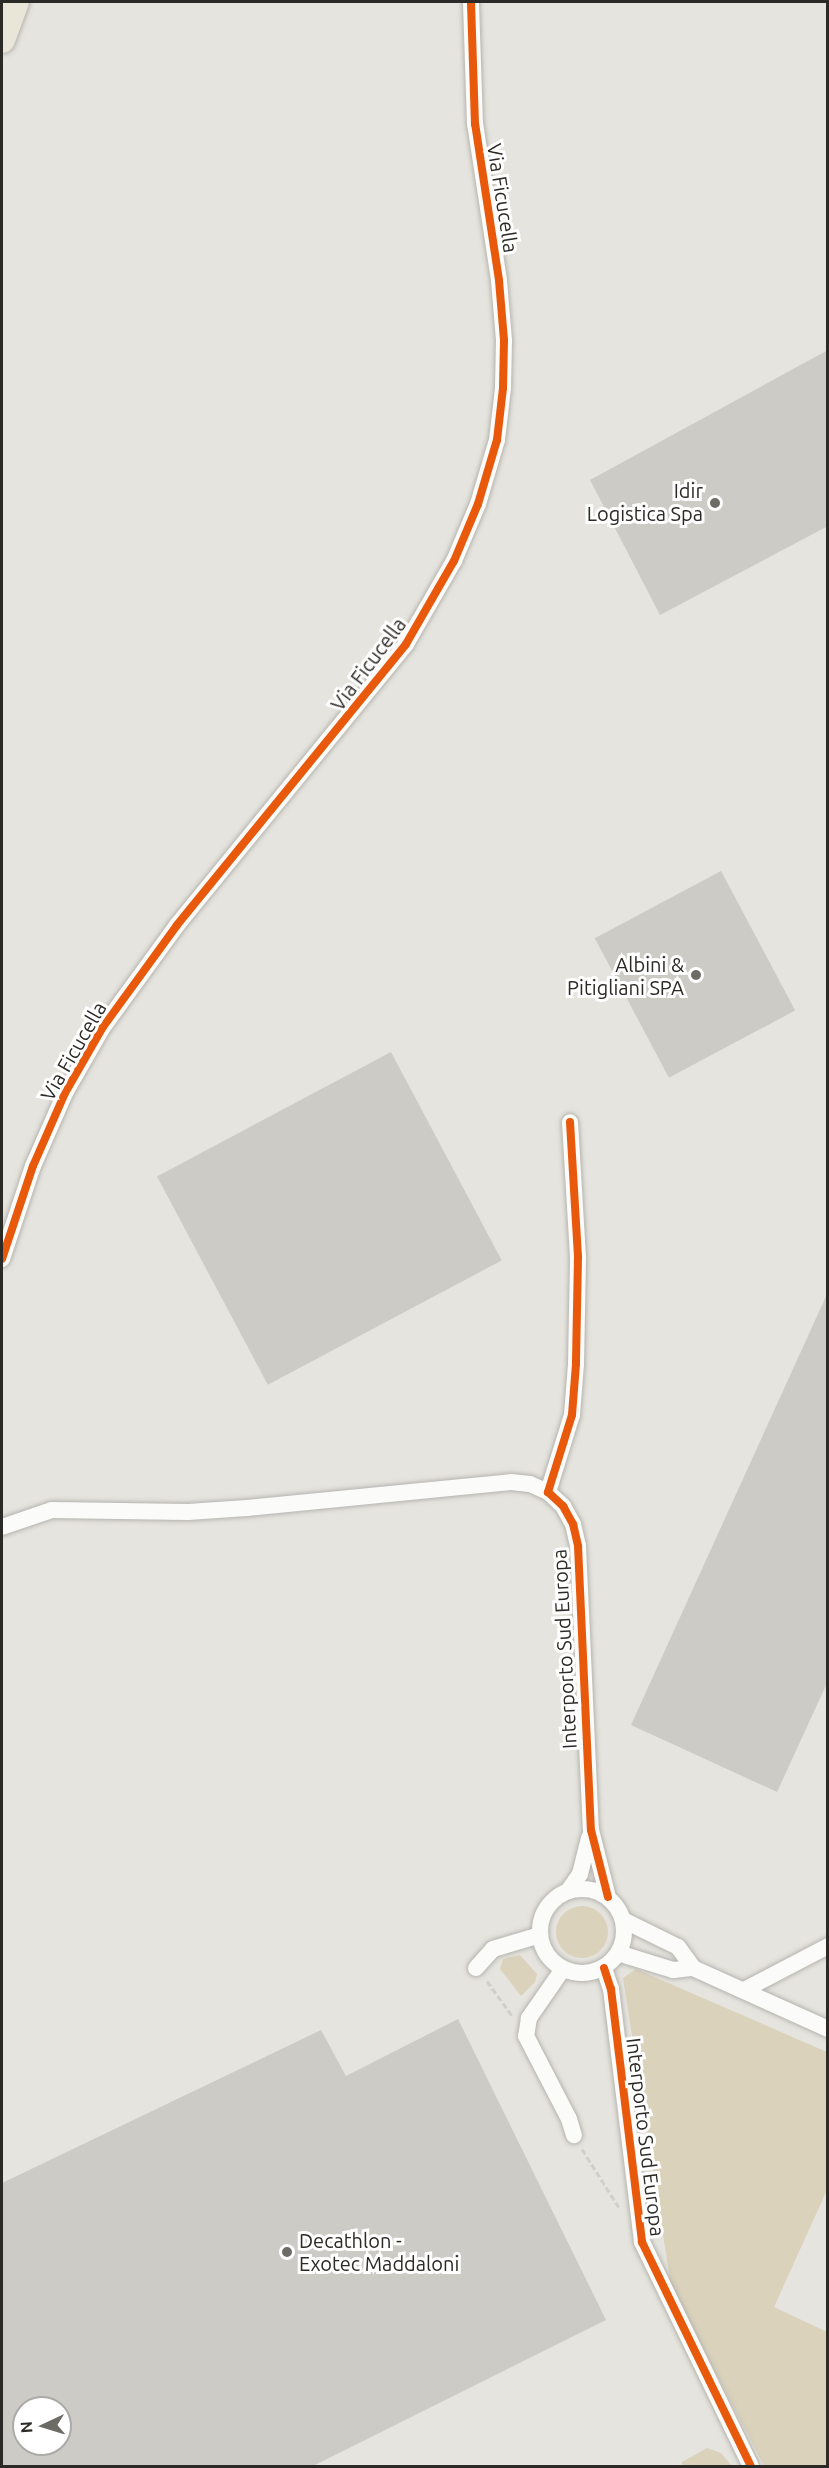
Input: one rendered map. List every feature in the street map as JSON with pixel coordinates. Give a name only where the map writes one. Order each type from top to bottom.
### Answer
[{"type":"highway","points":[[2,40],[16,2]]},
{"type":"street","name":"Via Ficucella","points":[[2,1259],[33,1166],[65,1092],[103,1027],[177,924],[406,644],[454,561],[478,504],[497,440],[503,388],[504,340],[499,280],[475,124],[471,2]]},
{"type":"street","points":[[2,1527],[52,1510],[247,1508],[511,1482],[548,1492],[572,1415],[576,1364],[578,1257],[570,1122]]},
{"type":"street","name":"Interporto Sud Europa","points":[[548,1492],[563,1506],[573,1524],[578,1546],[591,1830],[608,1897]]},
{"type":"street","name":"Interporto Sud Europa","points":[[568,1891],[580,1874],[591,1830]]},
{"type":"street","points":[[568,1891],[596,1891],[608,1897],[623,1920],[625,1934],[618,1953],[604,1968],[576,1973],[563,1969],[552,1960],[540,1935],[547,1908],[568,1891]]},
{"type":"street","points":[[623,1920],[678,1947],[693,1968]]},
{"type":"street","points":[[476,1968],[493,1949],[540,1935]]},
{"type":"street","points":[[744,1990],[828,1946]]},
{"type":"street","points":[[618,1953],[673,1970],[693,1968],[828,2029]]},
{"type":"street","name":"Interporto Sud Europa","points":[[604,1968],[611,1989],[642,2242],[751,2466]]},
{"type":"street","points":[[563,1969],[529,2018],[526,2036],[570,2119],[573,2135]]},
{"type":"path","points":[[476,1968],[526,2036]]},
{"type":"path","points":[[573,2135],[622,2213]]},
{"type":"shaded area","points":[[582,1906],[592,1908],[600,1914],[606,1922],[608,1932],[606,1942],[600,1950],[592,1956],[582,1958],[572,1956],[564,1950],[558,1942],[556,1932],[558,1922],[564,1914],[572,1908]]},
{"type":"shaded area","points":[[520,1955],[537,1974],[535,1982],[521,1996],[500,1969],[503,1959]]},
{"type":"shaded area","points":[[636,1969],[827,2052],[827,2190],[774,2307],[827,2332],[827,2466],[764,2466],[671,2286],[623,1978]]},
{"type":"shaded area","points":[[707,2448],[721,2453],[732,2466],[682,2466],[682,2462]]},
{"type":"building","name":"Idir Logistica Spa","points":[[828,350],[828,526],[660,615],[590,480]]},
{"type":"building","name":"Albini & Pitigliani SPA","points":[[721,871],[795,1011],[669,1078],[595,938]]},
{"type":"building","points":[[391,1052],[502,1260],[268,1385],[157,1176]]},
{"type":"building","points":[[828,1292],[828,1681],[777,1792],[631,1725]]},
{"type":"building","name":"Decathlon - Exotec Maddaloni","points":[[458,2019],[606,2320],[313,2466],[2,2466],[2,2183],[321,2030],[346,2076]]},
{"type":"cycle path","points":[[2,1259],[33,1166],[65,1093],[103,1027],[177,925],[406,644],[454,561],[478,504],[497,440],[503,388],[504,340],[499,280],[475,124],[471,2]]},
{"type":"cycle path","points":[[570,1122],[578,1257],[576,1364],[572,1415],[548,1492],[563,1506],[573,1524],[578,1546],[591,1830],[608,1897]]},
{"type":"cycle path","points":[[604,1968],[611,1989],[642,2242],[751,2466]]},
{"type":"place","name":"Idir Logistica Spa","points":[[715,503]]},
{"type":"place","name":"Albini & Pitigliani SPA","points":[[696,975]]},
{"type":"place","name":"Decathlon - Exotec Maddaloni","points":[[287,2252]]}]
